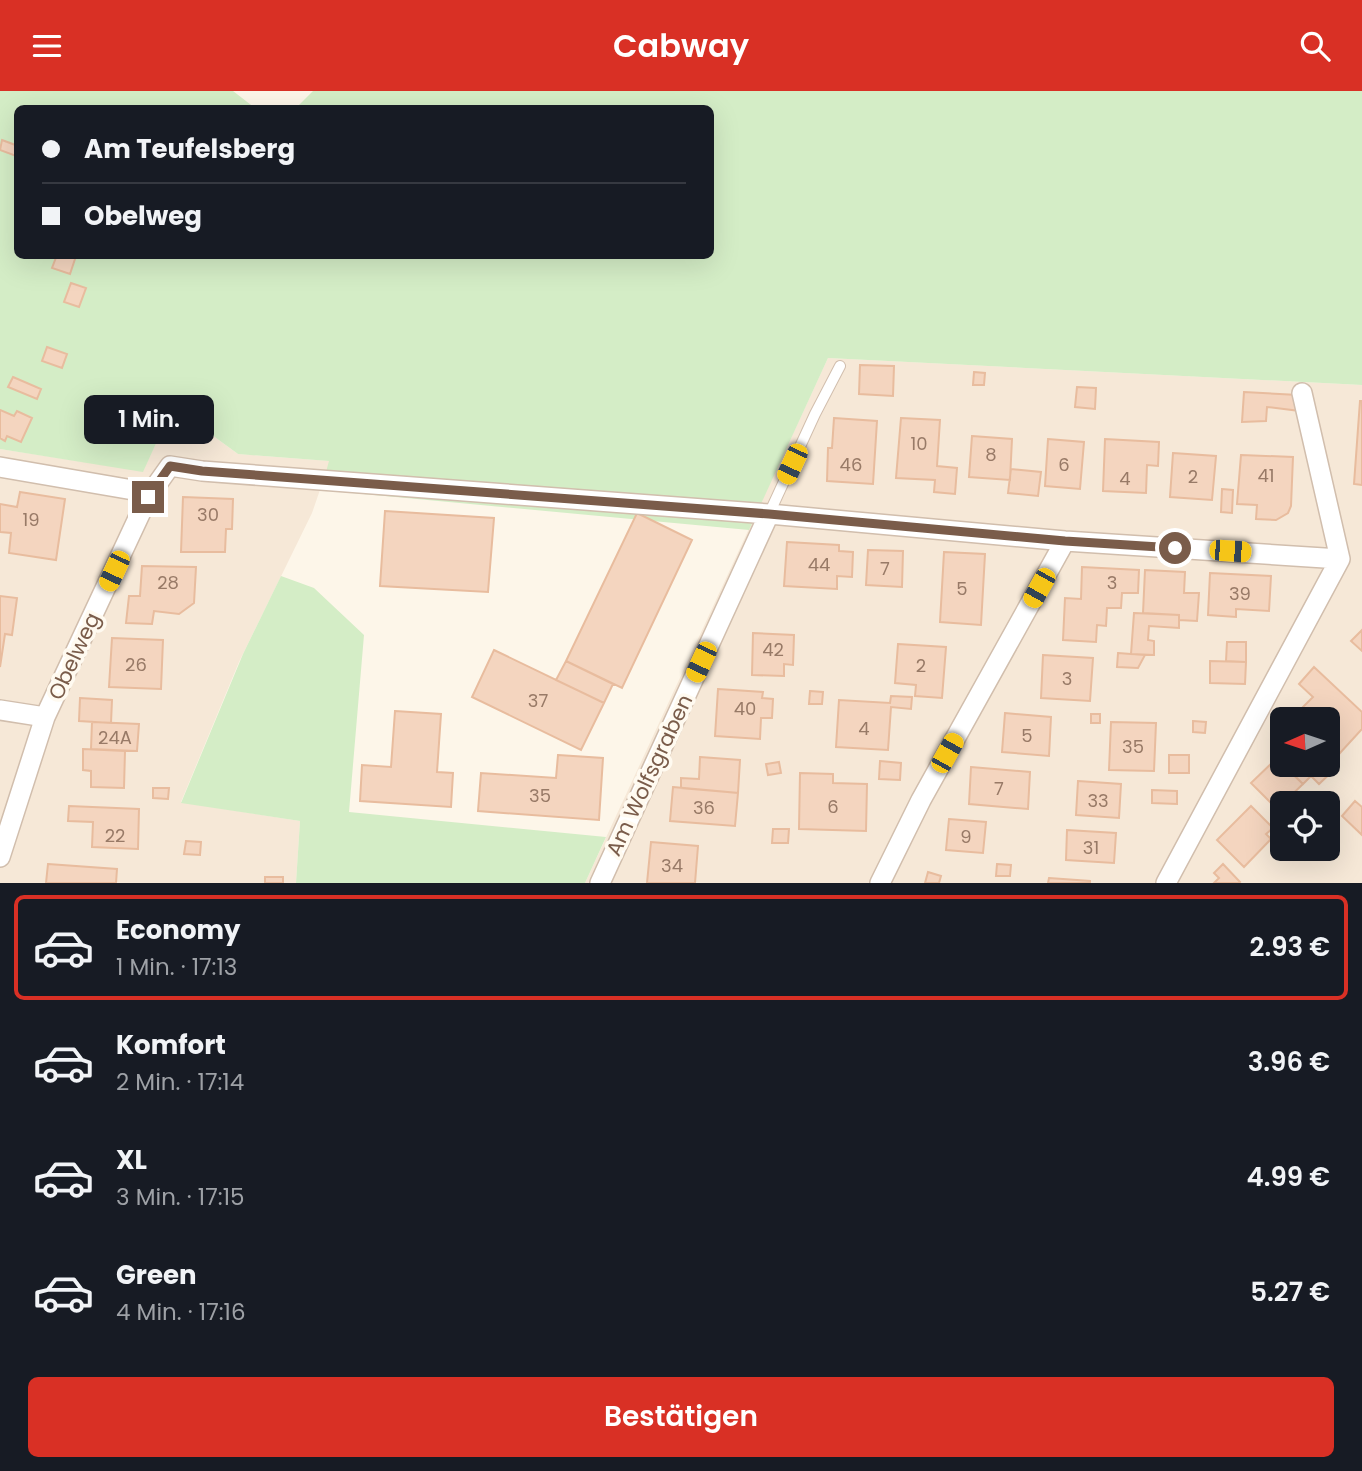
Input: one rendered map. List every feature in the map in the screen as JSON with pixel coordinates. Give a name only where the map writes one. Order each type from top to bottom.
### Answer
[{"type":"street","points":[[1167,883],[1340,559],[1302,393]]},
{"type":"street","name":"Obelweg","points":[[0,857],[45,717],[148,497],[170,466],[202,471],[769,514]]},
{"type":"street","points":[[0,467],[133,490],[148,497]]},
{"type":"street","points":[[769,514],[1065,541],[1340,559]]},
{"type":"street","name":"Am Wolfsgraben","points":[[600,883],[769,514]]},
{"type":"street","points":[[880,883],[921,800],[1065,541]]},
{"type":"street","points":[[0,710],[45,717]]},
{"type":"lane","points":[[769,514],[815,414],[841,366]]},
{"type":"shaded area","points":[[828,358],[1362,385],[1362,883],[585,883]]},
{"type":"shaded area","points":[[164,426],[212,435],[238,454],[330,461],[312,513],[239,662],[181,802],[300,821],[296,883],[0,883],[0,449],[143,471]]},
{"type":"green space","points":[[0,91],[233,91],[251,105],[14,105],[14,259],[714,259],[714,105],[299,105],[313,91],[1362,91],[1362,385],[828,358],[749,530],[321,490],[329,461],[238,454],[212,435],[164,426],[143,472],[0,449]]},
{"type":"green space","points":[[281,576],[314,588],[364,635],[349,812],[606,837],[585,883],[296,883],[300,821],[181,803],[243,654]]},
{"type":"building","points":[[2,140],[14,144],[14,155],[0,150]]},
{"type":"building","points":[[55,259],[75,259],[70,274],[52,268]]},
{"type":"building","points":[[71,283],[86,288],[79,307],[64,302]]},
{"type":"building","points":[[47,347],[67,354],[62,368],[42,361]]},
{"type":"building","points":[[860,365],[894,366],[893,396],[859,394]]},
{"type":"building","points":[[974,372],[985,373],[984,385],[973,385]]},
{"type":"building","points":[[13,377],[41,389],[37,399],[8,387]]},
{"type":"building","points":[[1077,387],[1096,388],[1095,409],[1075,407]]},
{"type":"building","points":[[1244,392],[1298,395],[1300,411],[1267,407],[1266,421],[1242,422]]},
{"type":"building","points":[[1362,401],[1362,485],[1354,484]]},
{"type":"building","points":[[0,410],[14,416],[17,411],[32,418],[21,442],[7,436],[5,441],[0,438]]},
{"type":"building","points":[[834,418],[877,421],[873,484],[827,481],[828,448],[832,448]]},
{"type":"building","points":[[901,418],[940,420],[937,466],[957,468],[955,494],[934,492],[935,480],[896,478]]},
{"type":"building","points":[[972,436],[1012,439],[1010,480],[969,477]]},
{"type":"building","points":[[1048,439],[1084,442],[1080,489],[1045,486]]},
{"type":"building","points":[[1105,439],[1159,442],[1158,466],[1147,465],[1146,493],[1103,491]]},
{"type":"building","points":[[1173,453],[1216,456],[1212,500],[1170,497]]},
{"type":"building","points":[[1241,455],[1293,457],[1291,506],[1288,513],[1276,520],[1256,519],[1257,505],[1237,504]]},
{"type":"building","points":[[1011,469],[1041,472],[1038,496],[1008,493]]},
{"type":"building","points":[[1222,489],[1233,490],[1232,513],[1221,512]]},
{"type":"building","points":[[20,492],[65,499],[56,560],[9,553],[11,533],[0,532],[0,504],[17,507]]},
{"type":"building","points":[[183,497],[233,499],[232,529],[226,529],[225,552],[181,552]]},
{"type":"building","points":[[385,511],[494,518],[488,592],[380,586]]},
{"type":"building","points":[[637,513],[692,540],[622,688],[566,661]]},
{"type":"building","points":[[787,542],[839,545],[839,551],[853,552],[852,577],[837,576],[837,589],[784,586]]},
{"type":"building","points":[[868,550],[903,551],[902,587],[866,585]]},
{"type":"building","points":[[944,552],[985,554],[981,625],[940,622]]},
{"type":"building","points":[[142,566],[196,567],[194,603],[179,614],[154,611],[152,624],[126,623],[129,596],[140,596]]},
{"type":"building","points":[[1082,567],[1139,570],[1138,593],[1122,593],[1121,608],[1107,608],[1106,626],[1097,625],[1096,642],[1063,640],[1065,598],[1081,599]]},
{"type":"building","points":[[1145,570],[1185,572],[1184,593],[1199,593],[1197,621],[1179,620],[1179,615],[1143,613]]},
{"type":"building","points":[[1210,573],[1271,576],[1269,611],[1236,609],[1236,617],[1208,615]]},
{"type":"building","points":[[0,596],[17,598],[12,635],[5,634],[0,667]]},
{"type":"building","points":[[1134,613],[1179,615],[1179,628],[1149,626],[1148,640],[1154,641],[1154,655],[1131,654]]},
{"type":"building","points":[[1362,630],[1362,651],[1351,641]]},
{"type":"building","points":[[753,633],[794,635],[793,665],[784,664],[784,676],[752,675]]},
{"type":"building","points":[[112,638],[163,640],[161,689],[109,687]]},
{"type":"building","points":[[1227,642],[1246,642],[1246,662],[1226,661]]},
{"type":"building","points":[[898,644],[946,647],[942,698],[915,696],[916,685],[895,683]]},
{"type":"building","points":[[494,650],[604,703],[581,750],[472,697]]},
{"type":"building","points":[[1118,653],[1145,655],[1138,668],[1117,667]]},
{"type":"building","points":[[1043,655],[1093,658],[1090,701],[1041,698]]},
{"type":"building","points":[[566,661],[613,684],[604,703],[556,680]]},
{"type":"building","points":[[1210,661],[1246,662],[1245,684],[1210,683]]},
{"type":"building","points":[[1314,667],[1362,712],[1362,729],[1340,753],[1340,707],[1303,707],[1313,697],[1299,684]]},
{"type":"building","points":[[718,689],[763,692],[762,698],[773,699],[772,718],[761,718],[760,739],[715,736]]},
{"type":"building","points":[[810,691],[823,692],[822,704],[809,704]]},
{"type":"building","points":[[891,696],[912,697],[911,709],[891,707],[888,750],[836,747],[839,700],[890,703]]},
{"type":"building","points":[[80,698],[112,700],[111,723],[79,721]]},
{"type":"building","points":[[395,711],[441,714],[437,772],[453,773],[451,807],[360,801],[362,765],[391,767]]},
{"type":"building","points":[[1005,713],[1051,717],[1049,756],[1002,752]]},
{"type":"building","points":[[1091,714],[1100,714],[1100,723],[1091,723]]},
{"type":"building","points":[[1193,721],[1206,722],[1205,733],[1193,732]]},
{"type":"building","points":[[92,722],[139,724],[137,751],[91,749]]},
{"type":"building","points":[[1111,722],[1156,723],[1154,771],[1109,770]]},
{"type":"building","points":[[83,749],[125,751],[124,788],[91,787],[91,771],[83,770]]},
{"type":"building","points":[[558,755],[603,758],[599,820],[478,811],[481,773],[556,778]]},
{"type":"building","points":[[1169,755],[1189,755],[1189,773],[1169,773]]},
{"type":"building","points":[[700,757],[740,760],[738,793],[681,788],[681,778],[699,779]]},
{"type":"building","points":[[880,761],[901,763],[900,780],[879,779]]},
{"type":"building","points":[[779,762],[781,773],[768,775],[766,764]]},
{"type":"building","points":[[1270,765],[1270,777],[1296,777],[1303,784],[1296,791],[1270,791],[1270,802],[1251,783]]},
{"type":"building","points":[[971,767],[1030,772],[1028,809],[969,804]]},
{"type":"building","points":[[800,773],[833,774],[833,783],[867,784],[866,831],[799,829]]},
{"type":"building","points":[[1296,777],[1310,777],[1303,784]]},
{"type":"building","points":[[1312,777],[1326,777],[1319,784]]},
{"type":"building","points":[[1078,781],[1121,784],[1119,818],[1076,815]]},
{"type":"building","points":[[673,787],[738,793],[735,826],[670,821]]},
{"type":"building","points":[[153,788],[169,788],[168,799],[153,798]]},
{"type":"building","points":[[1152,790],[1177,791],[1177,804],[1152,803]]},
{"type":"building","points":[[1355,801],[1362,807],[1362,835],[1342,816]]},
{"type":"building","points":[[69,806],[139,809],[138,849],[92,847],[93,822],[68,821]]},
{"type":"building","points":[[1251,806],[1270,825],[1270,831],[1266,834],[1270,840],[1244,867],[1217,840]]},
{"type":"building","points":[[949,819],[986,822],[983,853],[946,850]]},
{"type":"building","points":[[773,829],[789,829],[788,843],[772,843]]},
{"type":"building","points":[[1067,830],[1116,833],[1114,863],[1066,860]]},
{"type":"building","points":[[186,841],[201,842],[200,855],[184,854]]},
{"type":"building","points":[[651,842],[698,846],[695,883],[647,883]]},
{"type":"building","points":[[48,864],[117,869],[116,883],[46,883]]},
{"type":"building","points":[[997,864],[1011,865],[1010,876],[996,876]]},
{"type":"building","points":[[1223,864],[1239,883],[1214,883],[1219,878],[1214,873]]},
{"type":"building","points":[[928,872],[941,876],[939,883],[925,883]]},
{"type":"building","points":[[265,877],[283,877],[283,883],[265,883]]},
{"type":"building","points":[[1049,878],[1090,881],[1090,883],[1048,883]]},
{"type":"route","points":[[148,497],[170,466],[202,471],[1175,548]]}]
